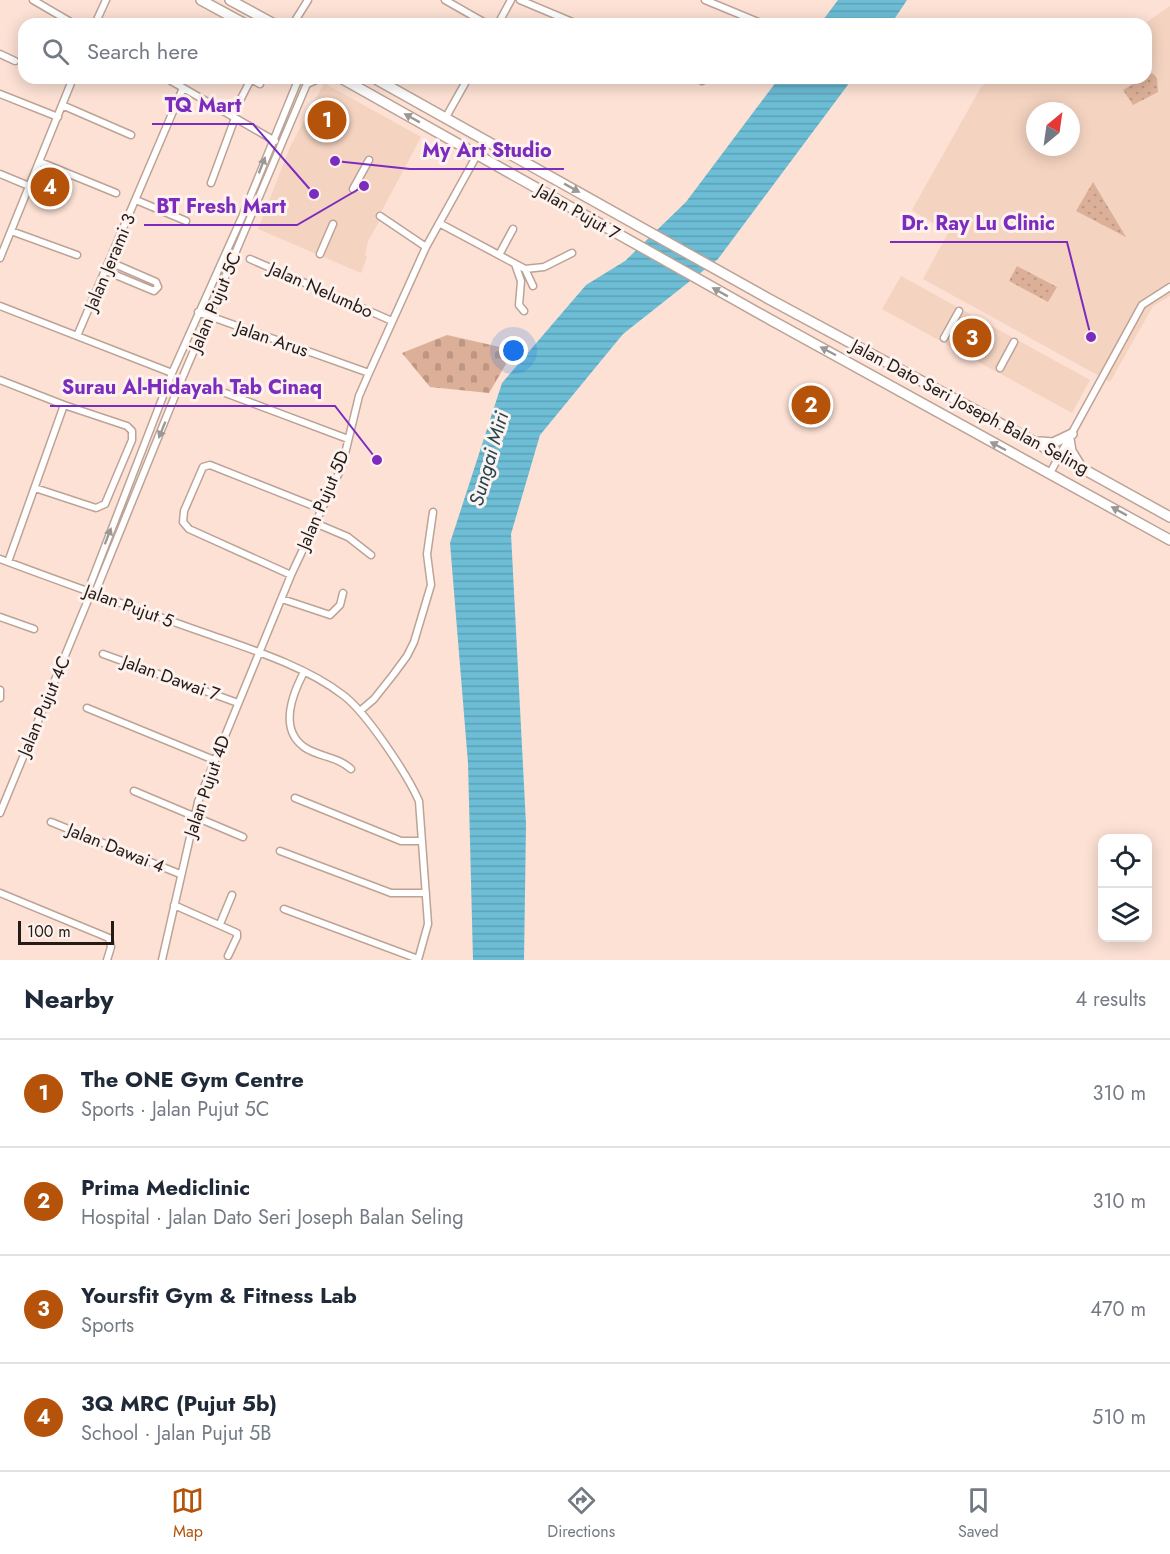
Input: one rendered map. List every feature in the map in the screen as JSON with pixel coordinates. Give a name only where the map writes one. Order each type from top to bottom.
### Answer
[{"type":"main road","points":[[201,0],[234,18]]},
{"type":"main road","points":[[230,0],[263,18]]},
{"type":"main road","points":[[240,5],[255,18]]},
{"type":"main road","name":"Jalan Pujut 7","points":[[352,84],[771,320]]},
{"type":"main road","name":"Jalan Pujut 7","points":[[385,84],[769,299]]},
{"type":"main road","name":"Jalan Dato Seri Joseph Balan Seling","points":[[769,299],[1060,455],[1170,517]]},
{"type":"main road","name":"Jalan Dato Seri Joseph Balan Seling","points":[[771,320],[1170,540]]},
{"type":"main road","points":[[1031,440],[1053,443],[1070,437],[1073,456],[1082,468]]},
{"type":"street","points":[[33,0],[64,18]]},
{"type":"street","points":[[98,18],[106,0]]},
{"type":"street","points":[[297,18],[308,0]]},
{"type":"street","points":[[445,0],[476,18]]},
{"type":"street","points":[[501,18],[511,0]]},
{"type":"street","points":[[520,0],[563,18]]},
{"type":"street","points":[[705,0],[748,18]]},
{"type":"street","points":[[0,54],[15,61]]},
{"type":"street","points":[[0,256],[71,84]]},
{"type":"street","points":[[177,84],[282,144]]},
{"type":"street","points":[[211,183],[248,84]]},
{"type":"street","name":"Jalan Pujut 5C","points":[[87,591],[198,312],[242,218],[284,114],[305,84]]},
{"type":"street","name":"Jalan Pujut 5C","points":[[88,600],[94,593],[306,84]]},
{"type":"street","points":[[446,117],[465,84]]},
{"type":"street","name":"Jalan Jerami 3","points":[[78,336],[183,88]]},
{"type":"street","points":[[0,94],[58,117]]},
{"type":"street","points":[[62,105],[131,135]]},
{"type":"street","points":[[284,114],[293,117]]},
{"type":"street","name":"Jalan Pujut 5D","points":[[258,652],[342,466],[359,396],[369,373],[426,247],[477,155]]},
{"type":"street","points":[[353,189],[369,160]]},
{"type":"street","points":[[40,162],[116,194]]},
{"type":"street","points":[[0,174],[29,186]]},
{"type":"street","points":[[136,200],[186,221]]},
{"type":"street","points":[[380,216],[426,247]]},
{"type":"street","points":[[242,218],[250,221]]},
{"type":"street","points":[[439,223],[525,269],[544,267],[572,253]]},
{"type":"street","points":[[320,254],[333,224]]},
{"type":"street","points":[[499,255],[513,230]]},
{"type":"street","points":[[11,231],[77,255]]},
{"type":"street","name":"Jalan Nelumbo","points":[[250,259],[392,321]]},
{"type":"street","points":[[106,271],[154,291],[158,287],[156,282],[110,262]]},
{"type":"street","points":[[515,264],[520,281],[519,305],[524,311]]},
{"type":"street","points":[[525,269],[533,286]]},
{"type":"street","points":[[1050,473],[1142,305],[1170,286]]},
{"type":"street","points":[[0,306],[172,374]]},
{"type":"street","points":[[944,338],[959,311]]},
{"type":"street","name":"Jalan Arus","points":[[198,312],[369,373]]},
{"type":"street","points":[[1000,368],[1014,342]]},
{"type":"street","points":[[0,380],[127,426],[132,431],[132,440],[105,504],[101,507],[96,508],[35,488]]},
{"type":"street","points":[[212,388],[348,439]]},
{"type":"street","points":[[9,562],[64,405]]},
{"type":"street","points":[[291,575],[189,528],[183,522],[182,518],[203,467],[210,465],[321,509]]},
{"type":"street","points":[[360,711],[374,699],[393,675],[414,642],[431,585],[427,554],[433,512]]},
{"type":"street","points":[[315,523],[348,537],[371,555]]},
{"type":"street","name":"Jalan Pujut 5","points":[[0,559],[258,652],[304,672],[341,693],[360,711],[414,789],[419,801],[428,924],[418,960]]},
{"type":"street","points":[[87,591],[88,600]]},
{"type":"street","points":[[282,599],[330,615],[340,605],[343,593]]},
{"type":"street","name":"Jalan Pujut 4C","points":[[0,813],[88,600]]},
{"type":"street","points":[[0,617],[34,629]]},
{"type":"street","name":"Jalan Pujut 4D","points":[[162,960],[193,816],[258,652]]},
{"type":"street","name":"Jalan Dawai 7","points":[[103,654],[238,702]]},
{"type":"street","points":[[304,672],[294,692],[289,713],[291,726],[303,746],[343,762],[351,769]]},
{"type":"street","points":[[0,690],[0,698]]},
{"type":"street","points":[[87,708],[214,760]]},
{"type":"street","points":[[134,791],[243,837]]},
{"type":"street","points":[[295,798],[401,841],[423,841]]},
{"type":"street","name":"Jalan Dawai 4","points":[[51,822],[180,874]]},
{"type":"street","points":[[280,851],[391,893],[426,893]]},
{"type":"street","points":[[0,893],[109,938],[111,947],[107,960]]},
{"type":"street","points":[[220,924],[232,895]]},
{"type":"street","points":[[174,904],[237,933],[228,956]]},
{"type":"street","points":[[284,909],[418,960]]},
{"type":"shaded area","points":[[1170,6],[1170,296],[1153,306],[1110,382],[923,279],[948,233],[912,210],[981,87],[985,84],[1152,84],[1152,18]]},
{"type":"shaded area","points":[[323,84],[421,137],[379,216],[380,220],[368,241],[365,255],[367,257],[361,273],[258,229],[290,147]]},
{"type":"shaded area","points":[[49,173],[65,179],[55,203],[35,195],[41,180]]},
{"type":"shaded area","points":[[901,276],[1090,380],[1072,413],[882,309]]},
{"type":"green space","points":[[1152,73],[1157,78],[1158,92],[1133,105],[1123,90],[1133,84],[1152,84]]},
{"type":"green space","points":[[1093,182],[1126,237],[1076,211]]},
{"type":"green space","points":[[1017,266],[1057,287],[1048,302],[1009,281]]},
{"type":"green space","points":[[447,335],[500,347],[506,364],[489,393],[430,387],[402,353]]},
{"type":"water","points":[[838,0],[907,0],[895,18],[824,18]]},
{"type":"water","name":"Sungai Miri","points":[[774,84],[849,84],[718,259],[623,334],[540,435],[511,534],[526,824],[524,960],[473,960],[468,763],[450,543],[502,383],[586,285],[625,261],[686,202]]},
{"type":"place","name":"The ONE Gym Centre","points":[[327,120]]},
{"type":"place","name":"My Art Studio","points":[[335,161]]},
{"type":"place","name":"BT Fresh Mart","points":[[364,186]]},
{"type":"place","name":"3Q MRC (Pujut 5b)","points":[[50,187]]},
{"type":"place","name":"TQ Mart","points":[[314,194]]},
{"type":"place","name":"Dr. Ray Lu Clinic","points":[[1091,337]]},
{"type":"place","name":"Yoursfit Gym & Fitness Lab","points":[[972,338]]},
{"type":"place","name":"Prima Mediclinic","points":[[811,405]]},
{"type":"place","name":"Surau Al-Hidayah Tab Cinaq","points":[[377,460]]}]
